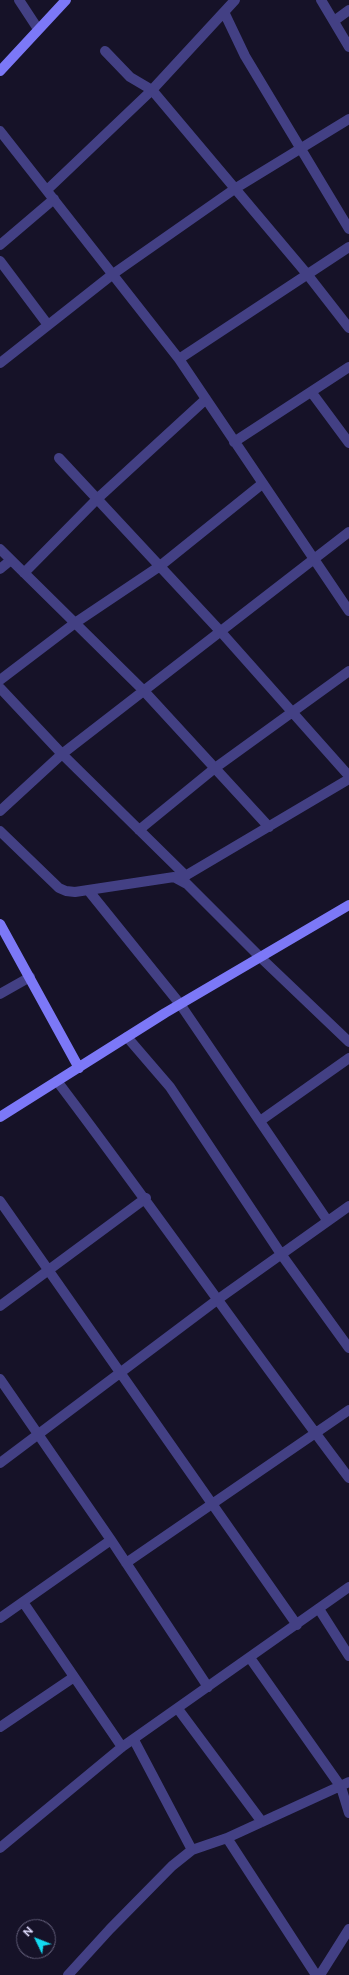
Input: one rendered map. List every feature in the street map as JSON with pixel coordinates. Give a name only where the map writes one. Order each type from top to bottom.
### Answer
[{"type":"street","points":[[19,0],[38,29]]},
{"type":"street","points":[[0,71],[66,0]]},
{"type":"street","points":[[47,190],[152,90],[235,0]]},
{"type":"street","points":[[321,0],[349,47]]},
{"type":"street","points":[[334,22],[349,10]]},
{"type":"street","points":[[224,12],[244,56],[349,229]]},
{"type":"street","points":[[105,51],[130,77],[152,90],[236,188],[307,274],[349,328]]},
{"type":"street","points":[[0,363],[113,274],[236,188],[301,150],[349,118]]},
{"type":"street","points":[[0,132],[179,359],[262,484],[349,610]]},
{"type":"street","points":[[0,245],[54,199]]},
{"type":"street","points":[[179,359],[349,247]]},
{"type":"street","points":[[0,261],[48,326]]},
{"type":"street","points":[[234,442],[312,393],[349,367]]},
{"type":"street","points":[[312,393],[349,443]]},
{"type":"street","points":[[24,573],[97,500],[206,399]]},
{"type":"street","points":[[58,458],[221,632],[293,711],[349,776]]},
{"type":"street","points":[[0,680],[75,623],[160,566],[262,484]]},
{"type":"street","points":[[0,811],[62,754],[349,532]]},
{"type":"street","points":[[0,549],[144,691],[269,827]]},
{"type":"street","points":[[0,569],[11,560]]},
{"type":"street","points":[[139,830],[214,768],[349,671]]},
{"type":"street","points":[[0,688],[62,754],[139,830],[188,884],[260,957],[349,1042]]},
{"type":"street","points":[[0,831],[58,888],[75,892],[174,877],[183,877],[349,779]]},
{"type":"street","points":[[88,890],[180,1004],[327,1220]]},
{"type":"street","points":[[0,1117],[180,1004],[349,905]]},
{"type":"street","points":[[1,928],[30,977],[78,1068]]},
{"type":"street","points":[[0,994],[30,977]]},
{"type":"street","points":[[126,1037],[170,1087],[281,1254],[349,1348]]},
{"type":"street","points":[[260,1121],[349,1058]]},
{"type":"street","points":[[57,1081],[146,1198],[217,1300],[349,1478]]},
{"type":"street","points":[[0,1306],[146,1198]]},
{"type":"street","points":[[0,1201],[212,1506],[297,1625]]},
{"type":"street","points":[[0,1464],[217,1300],[327,1220],[349,1206]]},
{"type":"street","points":[[0,1379],[112,1540],[208,1688]]},
{"type":"street","points":[[126,1563],[212,1506],[349,1410]]},
{"type":"street","points":[[0,1618],[112,1540]]},
{"type":"street","points":[[0,1848],[122,1747],[208,1688],[349,1587]]},
{"type":"street","points":[[23,1602],[122,1747]]},
{"type":"street","points":[[319,1609],[349,1656]]},
{"type":"street","points":[[250,1658],[345,1784],[349,1813]]},
{"type":"street","points":[[0,1727],[74,1677]]},
{"type":"street","points":[[178,1709],[262,1822]]},
{"type":"street","points":[[134,1740],[192,1850]]},
{"type":"street","points":[[68,1975],[110,1929],[166,1872],[192,1850],[227,1838],[345,1784]]},
{"type":"street","points":[[227,1838],[316,1975]]},
{"type":"street","points":[[320,1975],[349,1928]]}]
